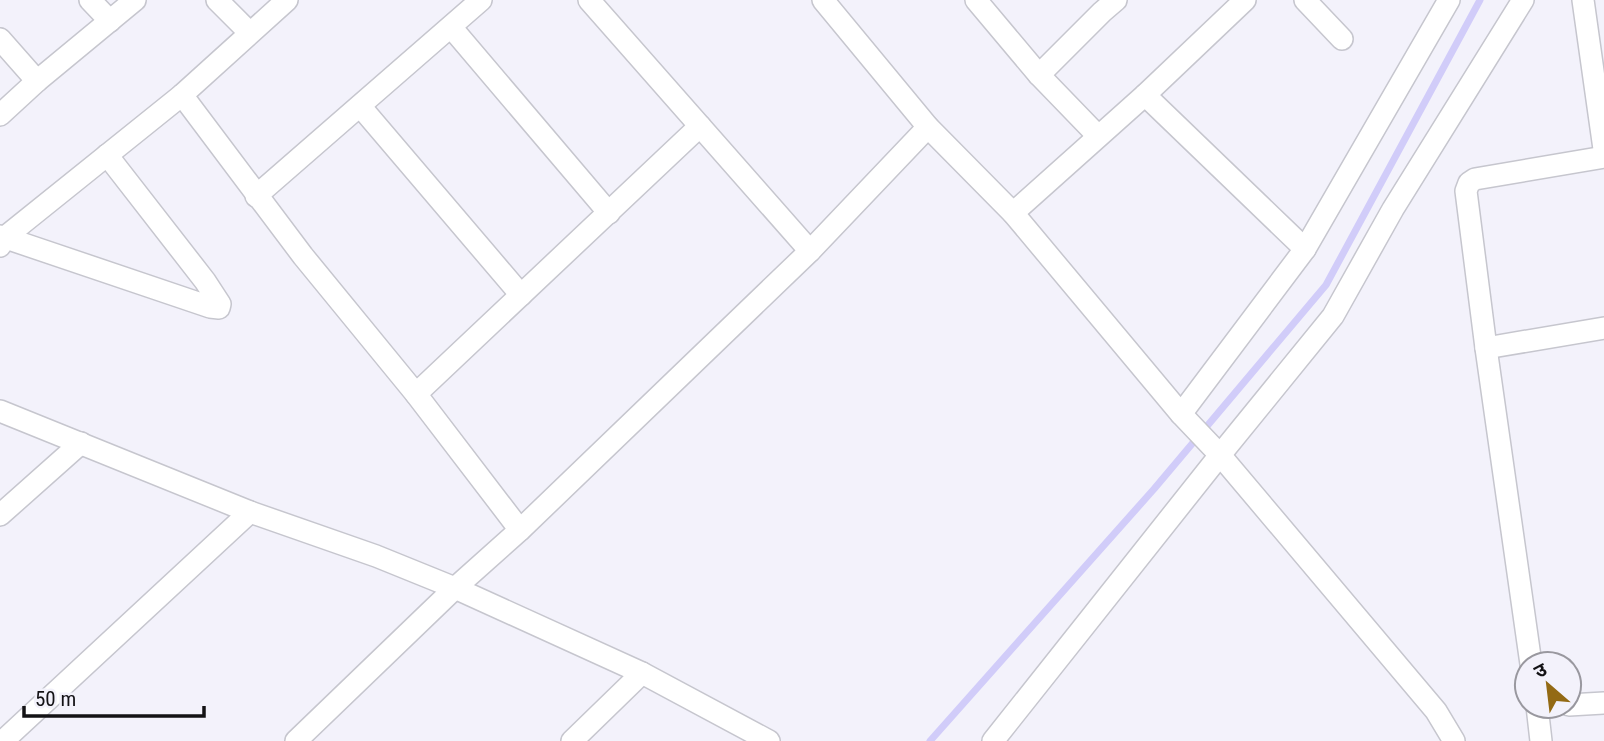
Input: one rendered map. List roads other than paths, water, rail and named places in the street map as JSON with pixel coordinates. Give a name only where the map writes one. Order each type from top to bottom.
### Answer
[{"type":"street","points":[[90,0],[110,22]]},
{"type":"street","points":[[0,115],[135,0]]},
{"type":"street","points":[[217,0],[249,32]]},
{"type":"street","points":[[1,240],[182,95],[286,0]]},
{"type":"street","points":[[256,196],[481,0]]},
{"type":"street","points":[[589,0],[810,251]]},
{"type":"street","points":[[822,0],[928,127],[1013,212],[1181,414],[1220,455],[1436,711],[1454,741]]},
{"type":"street","points":[[976,0],[1039,75],[1098,136]]},
{"type":"street","points":[[1013,212],[1145,95],[1245,0]]},
{"type":"street","points":[[1305,0],[1342,38]]},
{"type":"street","points":[[1181,414],[1305,249],[1449,0]]},
{"type":"street","points":[[993,741],[1333,316],[1393,209],[1523,0]]},
{"type":"street","points":[[1583,0],[1604,149]]},
{"type":"street","points":[[1039,75],[1104,4]]},
{"type":"street","points":[[451,27],[609,213]]},
{"type":"street","points":[[0,39],[37,81]]},
{"type":"street","points":[[182,95],[303,257],[416,394],[520,530]]},
{"type":"street","points":[[1145,95],[1305,249]]},
{"type":"street","points":[[360,106],[521,296]]},
{"type":"street","points":[[416,394],[700,126]]},
{"type":"street","points":[[296,741],[810,251],[928,127]]},
{"type":"street","points":[[1,240],[219,308],[220,304],[205,281],[107,155]]},
{"type":"street","points":[[1529,650],[1466,191],[1469,183],[1475,179],[1604,158]]},
{"type":"street","points":[[1486,348],[1604,328]]},
{"type":"street","points":[[0,411],[250,512],[376,556],[455,588],[642,673],[769,741]]},
{"type":"street","points":[[0,516],[81,443]]},
{"type":"street","points":[[3,741],[250,512]]},
{"type":"street","points":[[572,741],[642,673]]},
{"type":"street","points":[[1583,704],[1604,703]]},
{"type":"street","points":[[1539,720],[1541,741]]},
{"type":"waterway","points":[[930,741],[1154,489],[1326,285],[1480,0]]}]
